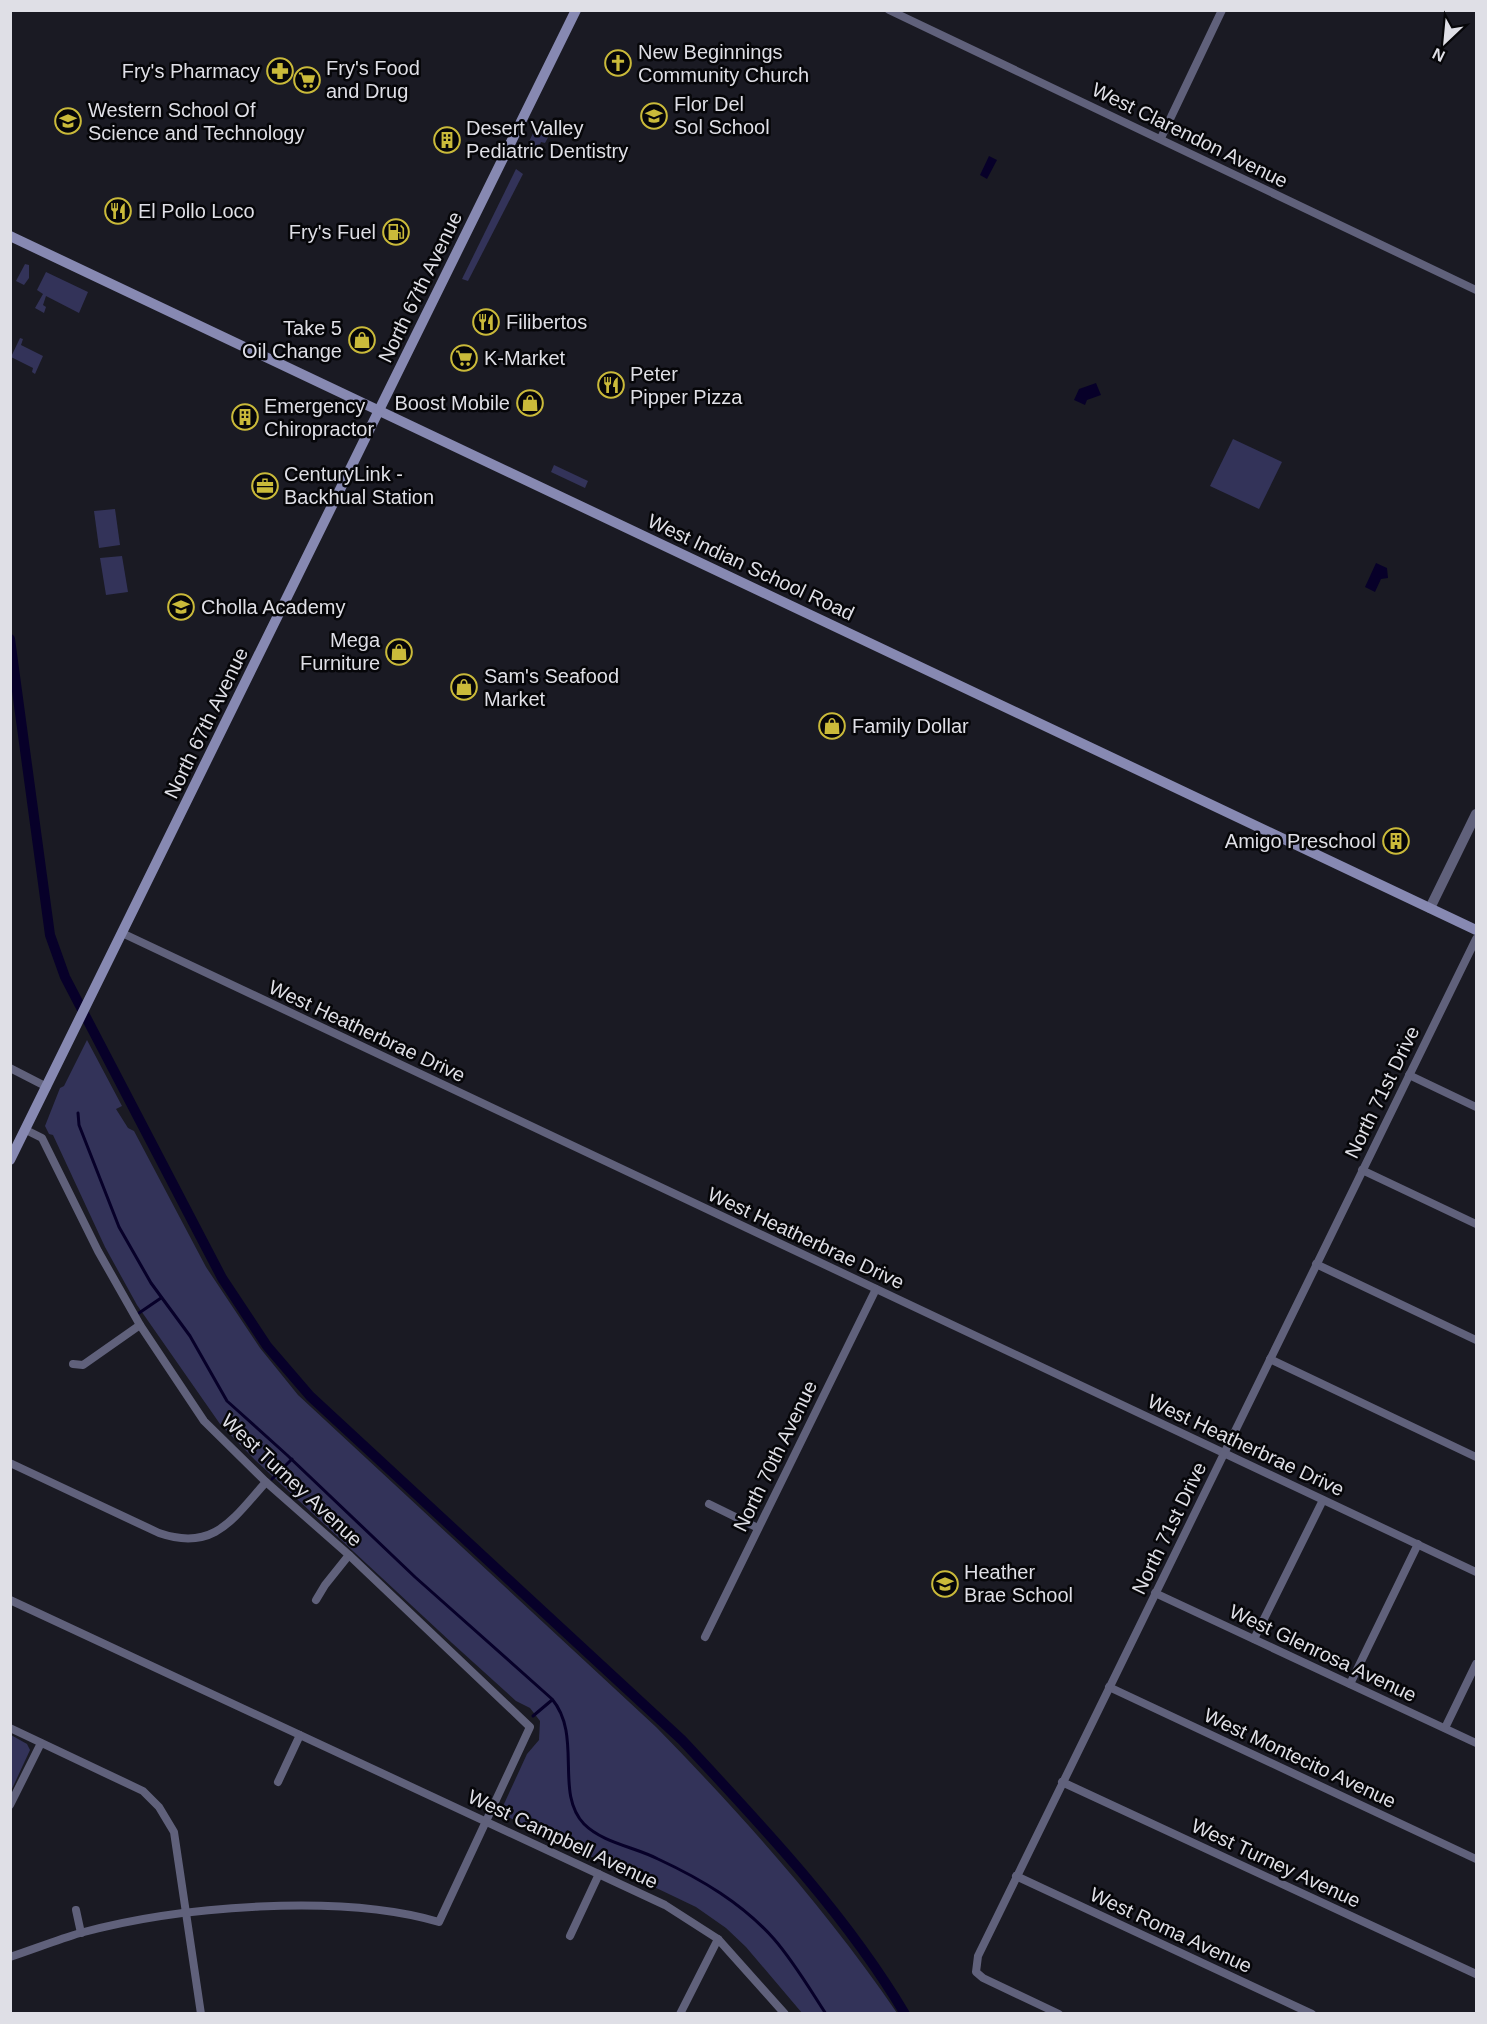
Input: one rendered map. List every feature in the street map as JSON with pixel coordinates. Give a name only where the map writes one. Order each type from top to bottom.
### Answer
[{"type":"main road","name":"North 67th Avenue","points":[[10,1160],[576,10]]},
{"type":"main road","name":"West Indian School Road","points":[[10,236],[1476,930]]},
{"type":"street","name":"West Clarendon Avenue","points":[[890,10],[1476,290]]},
{"type":"street","points":[[1161,138],[1222,10]]},
{"type":"street","points":[[1430,908],[1476,814]]},
{"type":"street","name":"West Heatherbrae Drive","points":[[122,933],[1476,1572]]},
{"type":"street","name":"North 71st Drive","points":[[1059,2013],[983,1978],[976,1972],[978,1956],[1476,939]]},
{"type":"street","points":[[10,1068],[47,1087]]},
{"type":"street","points":[[1409,1075],[1476,1107]]},
{"type":"street","name":"West Turney Avenue","points":[[26,1130],[42,1138],[98,1251],[140,1325],[204,1421],[266,1482],[349,1555],[530,1727],[486,1821]]},
{"type":"street","points":[[1362,1170],[1476,1224]]},
{"type":"street","points":[[1316,1264],[1476,1340]]},
{"type":"street","name":"North 70th Avenue","points":[[705,1637],[876,1289]]},
{"type":"street","points":[[73,1364],[83,1365],[140,1325]]},
{"type":"street","points":[[1270,1359],[1476,1457]]},
{"type":"street","points":[[10,1463],[159,1533],[182,1540],[204,1537],[222,1530],[266,1482]]},
{"type":"street","points":[[1254,1639],[1323,1500]]},
{"type":"street","points":[[709,1504],[758,1528]]},
{"type":"street","points":[[1350,1684],[1418,1544]]},
{"type":"street","points":[[316,1600],[349,1555]]},
{"type":"street","name":"West Glenrosa Avenue","points":[[1155,1593],[1476,1743]]},
{"type":"street","name":"West Campbell Avenue","points":[[10,1600],[486,1821],[686,1917],[718,1939],[785,2013]]},
{"type":"street","points":[[1445,1728],[1476,1664]]},
{"type":"street","name":"West Montecito Avenue","points":[[1109,1687],[1476,1859]]},
{"type":"street","points":[[10,1728],[143,1791],[159,1807],[174,1832],[201,2013]]},
{"type":"street","points":[[278,1782],[300,1735]]},
{"type":"street","points":[[10,1805],[41,1743]]},
{"type":"street","name":"West Turney Avenue","points":[[1062,1782],[1476,1974]]},
{"type":"street","points":[[10,1957],[81,1933],[186,1913],[243,1908],[360,1908],[439,1922],[486,1821]]},
{"type":"street","points":[[570,1936],[599,1874]]},
{"type":"street","name":"West Roma Avenue","points":[[1016,1876],[1312,2013]]},
{"type":"street","points":[[76,1910],[81,1933]]},
{"type":"street","points":[[681,2013],[718,1939]]},
{"type":"shaded area","points":[[536,127],[552,130],[545,143],[541,142],[538,150],[541,152],[529,160],[522,156]]},
{"type":"shaded area","points":[[989,156],[997,160],[987,179],[980,175]]},
{"type":"shaded area","points":[[516,169],[523,174],[468,281],[462,279]]},
{"type":"shaded area","points":[[25,264],[29,265],[29,278],[24,285],[16,281]]},
{"type":"shaded area","points":[[46,272],[88,292],[79,313],[46,296],[43,305],[46,307],[44,313],[35,308],[43,294],[37,290]]},
{"type":"shaded area","points":[[20,338],[23,339],[21,345],[43,356],[35,374],[32,372],[33,368],[11,357]]},
{"type":"shaded area","points":[[1096,383],[1101,395],[1087,400],[1085,405],[1074,400],[1079,389]]},
{"type":"shaded area","points":[[1233,439],[1282,462],[1259,509],[1210,486]]},
{"type":"shaded area","points":[[554,465],[588,481],[585,488],[551,472]]},
{"type":"shaded area","points":[[115,509],[120,545],[99,548],[94,511]]},
{"type":"shaded area","points":[[122,556],[128,592],[106,595],[100,558]]},
{"type":"shaded area","points":[[1376,563],[1387,568],[1388,578],[1381,579],[1375,592],[1365,587]]},
{"type":"shaded area","points":[[87,1040],[122,1106],[116,1109],[128,1128],[134,1131],[206,1267],[260,1348],[298,1395],[656,1727],[783,1865],[842,1937],[897,2013],[802,2013],[746,1947],[726,1928],[696,1907],[506,1816],[502,1812],[527,1754],[539,1740],[540,1721],[530,1708],[516,1701],[452,1643],[255,1460],[220,1424],[137,1305],[105,1247],[53,1135],[49,1134],[45,1126],[60,1088],[64,1086]]},
{"type":"shaded area","points":[[11,1735],[27,1744],[30,1750],[11,1791]]},
{"type":"waterway","points":[[10,639],[50,935],[65,977],[222,1278],[267,1346],[310,1396],[682,1740],[712,1772],[801,1871],[829,1906],[856,1941],[905,2014]]},
{"type":"waterway","points":[[78,1113],[79,1125],[119,1227],[151,1283],[190,1336],[227,1401],[415,1577],[552,1699],[561,1714],[566,1730],[571,1797],[575,1811],[584,1824],[600,1836],[649,1855],[690,1875],[735,1903],[774,1939],[826,2014]]},
{"type":"waterway","points":[[139,1313],[161,1298]]},
{"type":"waterway","points":[[272,1479],[292,1459]]},
{"type":"waterway","points":[[533,1716],[552,1700]]},
{"type":"place","name":"New Beginnings Community Church","points":[[618,63]]},
{"type":"place","name":"Fry's Pharmacy","points":[[280,71]]},
{"type":"place","name":"Fry's Food and Drug","points":[[307,80]]},
{"type":"place","name":"Flor Del Sol School","points":[[654,116]]},
{"type":"place","name":"Western School Of Science and Technology","points":[[68,121]]},
{"type":"place","name":"Desert Valley Pediatric Dentistry","points":[[447,140]]},
{"type":"place","name":"El Pollo Loco","points":[[118,211]]},
{"type":"place","name":"Fry's Fuel","points":[[396,232]]},
{"type":"place","name":"Filibertos","points":[[486,322]]},
{"type":"place","name":"Take 5 Oil Change","points":[[362,340]]},
{"type":"place","name":"K-Market","points":[[464,358]]},
{"type":"place","name":"Peter Pipper Pizza","points":[[611,385]]},
{"type":"place","name":"Boost Mobile","points":[[530,403]]},
{"type":"place","name":"Emergency Chiropractor","points":[[245,417]]},
{"type":"place","name":"CenturyLink - Backhual Station","points":[[265,486]]},
{"type":"place","name":"Cholla Academy","points":[[181,607]]},
{"type":"place","name":"Mega Furniture","points":[[399,652]]},
{"type":"place","name":"Sam's Seafood Market","points":[[464,687]]},
{"type":"place","name":"Family Dollar","points":[[832,726]]},
{"type":"place","name":"Amigo Preschool","points":[[1396,841]]},
{"type":"place","name":"Heather Brae School","points":[[945,1584]]}]
